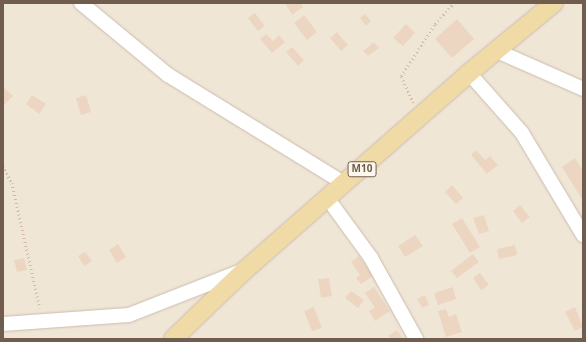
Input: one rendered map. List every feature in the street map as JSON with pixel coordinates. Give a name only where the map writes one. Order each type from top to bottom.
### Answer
[{"type":"main road","name":"M10","points":[[172,339],[245,270],[328,199],[469,73],[554,3]]},
{"type":"street","points":[[81,3],[168,76],[345,184]]},
{"type":"street","points":[[497,51],[583,89]]},
{"type":"street","points":[[469,73],[522,133],[583,235]]},
{"type":"street","points":[[328,199],[371,258],[416,339]]},
{"type":"street","points":[[3,324],[129,315],[245,270]]},
{"type":"path","points":[[419,118],[401,76],[435,24],[454,3]]},
{"type":"path","points":[[3,166],[12,183],[43,321]]},
{"type":"shaded area","points":[[3,3],[583,3],[583,339],[3,339]]},
{"type":"building","points":[[285,3],[300,3],[303,7],[292,15]]},
{"type":"building","points":[[255,13],[265,26],[258,31],[248,18]]},
{"type":"building","points":[[365,14],[371,21],[366,26],[360,18]]},
{"type":"building","points":[[304,15],[317,32],[307,40],[294,23]]},
{"type":"building","points":[[457,19],[474,39],[452,58],[435,39]]},
{"type":"building","points":[[406,24],[415,33],[403,46],[393,38]]},
{"type":"building","points":[[337,32],[348,45],[341,51],[330,38]]},
{"type":"building","points":[[266,34],[273,41],[279,35],[285,42],[272,53],[260,39]]},
{"type":"building","points":[[374,42],[379,48],[368,56],[363,51]]},
{"type":"building","points":[[292,47],[304,60],[298,66],[286,52]]},
{"type":"building","points":[[3,87],[13,96],[3,106]]},
{"type":"building","points":[[32,95],[46,104],[39,114],[26,104]]},
{"type":"building","points":[[86,95],[91,112],[81,115],[76,98]]},
{"type":"building","points":[[476,150],[485,160],[490,156],[498,165],[487,174],[471,155]]},
{"type":"building","points":[[575,158],[583,171],[583,201],[562,167]]},
{"type":"building","points":[[452,185],[463,198],[456,204],[445,192]]},
{"type":"building","points":[[520,205],[530,217],[522,223],[513,211]]},
{"type":"building","points":[[484,215],[489,231],[479,234],[473,218]]},
{"type":"building","points":[[462,218],[480,247],[470,253],[452,224]]},
{"type":"building","points":[[415,235],[423,246],[405,257],[398,246]]},
{"type":"building","points":[[118,244],[126,257],[117,263],[109,250]]},
{"type":"building","points":[[515,245],[517,255],[499,259],[497,249]]},
{"type":"building","points":[[85,252],[92,261],[84,266],[78,256]]},
{"type":"building","points":[[473,254],[479,262],[457,278],[451,271]]},
{"type":"building","points":[[359,256],[373,276],[361,284],[356,278],[360,275],[351,262]]},
{"type":"building","points":[[24,258],[27,270],[17,272],[14,260]]},
{"type":"building","points":[[480,273],[489,285],[481,290],[473,278]]},
{"type":"building","points":[[329,278],[332,296],[321,298],[318,279]]},
{"type":"building","points":[[374,287],[390,311],[375,321],[369,311],[375,308],[365,293]]},
{"type":"building","points":[[453,287],[456,299],[438,305],[434,293]]},
{"type":"building","points":[[351,291],[364,300],[358,308],[345,298]]},
{"type":"building","points":[[425,295],[429,305],[422,308],[417,299]]},
{"type":"building","points":[[314,307],[322,328],[312,331],[304,311]]},
{"type":"building","points":[[575,307],[583,327],[575,331],[565,312]]},
{"type":"building","points":[[446,309],[449,317],[456,314],[462,332],[446,337],[438,311]]},
{"type":"building","points":[[397,330],[403,339],[391,339],[388,336]]}]
